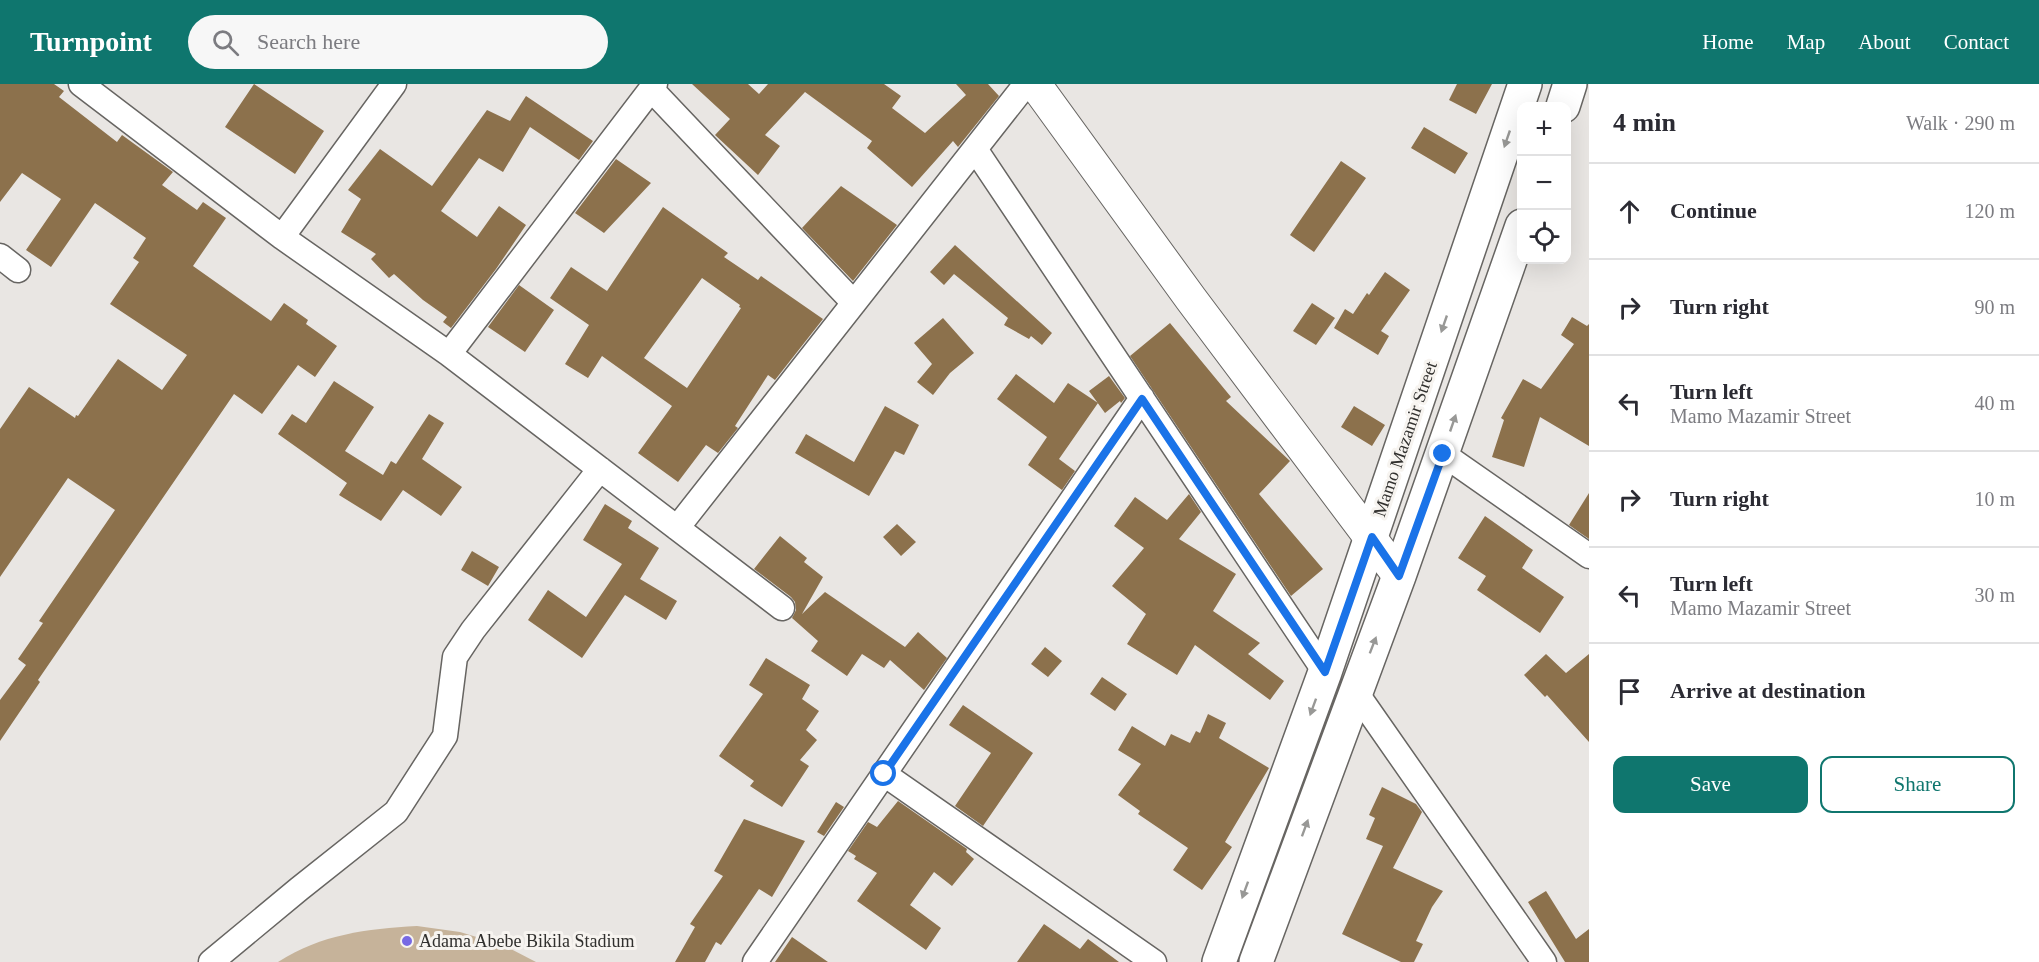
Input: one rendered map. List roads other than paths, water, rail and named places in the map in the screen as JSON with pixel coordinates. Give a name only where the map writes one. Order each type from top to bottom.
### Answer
[{"type":"main road","name":"Mamo Mazamir Street","points":[[1219,962],[1325,672],[1525,84]]},
{"type":"main road","points":[[1564,102],[1570,84]]},
{"type":"main road","points":[[1256,962],[1443,454],[1517,238]]},
{"type":"street","points":[[81,84],[282,237],[448,354],[782,608]]},
{"type":"street","points":[[282,237],[394,84]]},
{"type":"street","points":[[677,528],[1026,84]]},
{"type":"street","points":[[1035,84],[1191,299],[1372,537],[1399,576]]},
{"type":"street","points":[[448,354],[653,87],[854,303]]},
{"type":"street","points":[[975,149],[1325,672]]},
{"type":"street","points":[[755,962],[1142,399]]},
{"type":"street","points":[[1443,454],[1589,556]]},
{"type":"street","points":[[211,962],[298,889],[396,812],[445,736],[456,657],[473,630],[600,469]]},
{"type":"street","points":[[1355,690],[1544,962]]},
{"type":"street","points":[[884,774],[1154,962]]},
{"type":"place","name":"Adama Abebe Bikila Stadium","points":[[407,941]]}]
